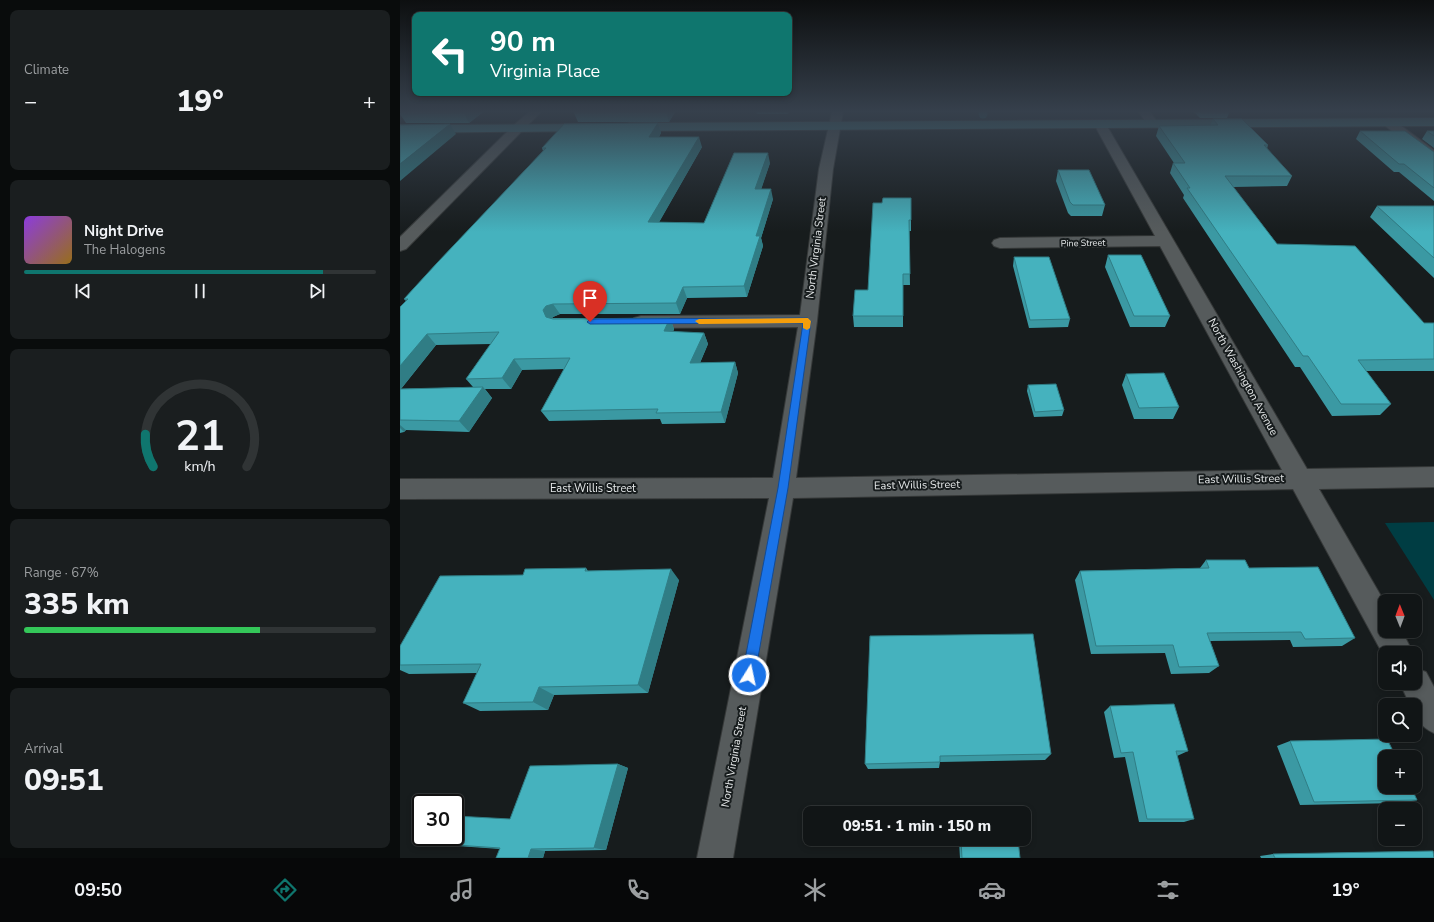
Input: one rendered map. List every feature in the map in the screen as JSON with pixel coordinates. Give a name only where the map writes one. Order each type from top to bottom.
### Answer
[{"type":"street","points":[[400,246],[494,152]]},
{"type":"street","name":"North Virginia Street","points":[[715,858],[783,488],[808,321],[826,169],[829,152]]},
{"type":"street","name":"North Washington Avenue","points":[[1116,152],[1378,617]]},
{"type":"street","name":"Pine Street","points":[[1000,243],[1167,241]]},
{"type":"street","points":[[623,322],[808,321]]},
{"type":"street","name":"East Willis Street","points":[[400,489],[783,488],[1300,478],[1434,477]]},
{"type":"street","points":[[1419,690],[1434,717]]},
{"type":"shaded area","points":[[1434,522],[1434,600],[1385,523]]},
{"type":"building","points":[[400,152],[415,152],[400,164]]},
{"type":"building","points":[[542,152],[690,152],[648,222],[704,223],[734,153],[768,153],[755,189],[771,189],[756,236],[760,236],[744,286],[683,287],[676,303],[553,304],[546,306],[543,310],[546,317],[553,319],[670,318],[664,331],[704,333],[690,363],[735,362],[721,412],[656,413],[658,409],[541,411],[570,358],[514,359],[502,378],[466,379],[499,332],[427,334],[400,366],[400,307],[408,299],[404,299]]},
{"type":"building","points":[[1177,152],[1270,152],[1292,176],[1225,176],[1277,244],[1355,246],[1424,323],[1434,323],[1434,359],[1358,360],[1391,404],[1341,404],[1308,356],[1303,356],[1187,188],[1190,188],[1173,163],[1185,163]]},
{"type":"building","points":[[1385,152],[1434,152],[1434,188],[1404,164],[1399,164]]},
{"type":"building","points":[[1058,170],[1089,170],[1105,205],[1073,205],[1070,202]]},
{"type":"building","points":[[883,198],[911,198],[911,220],[909,220],[910,274],[903,274],[903,316],[853,316],[855,290],[868,290],[873,203],[882,203]]},
{"type":"building","points":[[1377,206],[1434,206],[1434,258]]},
{"type":"building","points":[[1108,255],[1141,255],[1170,316],[1134,316]]},
{"type":"building","points":[[1014,257],[1049,257],[1070,319],[1030,320]]},
{"type":"building","points":[[1164,373],[1179,407],[1139,408],[1126,374]]},
{"type":"building","points":[[1056,384],[1064,410],[1035,412],[1028,385]]},
{"type":"building","points":[[483,387],[459,421],[400,420],[400,389]]},
{"type":"building","points":[[1206,560],[1245,560],[1249,568],[1318,567],[1355,638],[1305,639],[1301,632],[1207,633],[1219,666],[1179,667],[1173,645],[1096,646],[1080,571],[1209,568]]},
{"type":"building","points":[[586,568],[585,571],[671,569],[638,685],[539,687],[533,702],[463,703],[481,664],[400,665],[400,646],[440,576],[523,575],[525,569]]},
{"type":"building","points":[[1033,634],[1051,754],[940,756],[940,762],[865,764],[870,636]]},
{"type":"building","points":[[1174,704],[1188,751],[1176,751],[1194,819],[1147,819],[1133,752],[1121,753],[1110,706]]},
{"type":"building","points":[[1378,739],[1378,742],[1388,742],[1392,750],[1378,750],[1378,794],[1414,794],[1417,800],[1314,802],[1290,741]]},
{"type":"building","points":[[618,764],[594,848],[531,849],[528,858],[496,858],[500,848],[464,846],[464,816],[510,819],[530,766]]},
{"type":"building","points":[[961,846],[1019,846],[1020,858],[962,858]]},
{"type":"building","points":[[1433,851],[1434,858],[1275,858],[1273,854]]},
{"type":"slow traffic","points":[[699,321],[808,321],[807,328]]},
{"type":"route","points":[[590,322],[808,321],[783,488],[749,675]]}]
